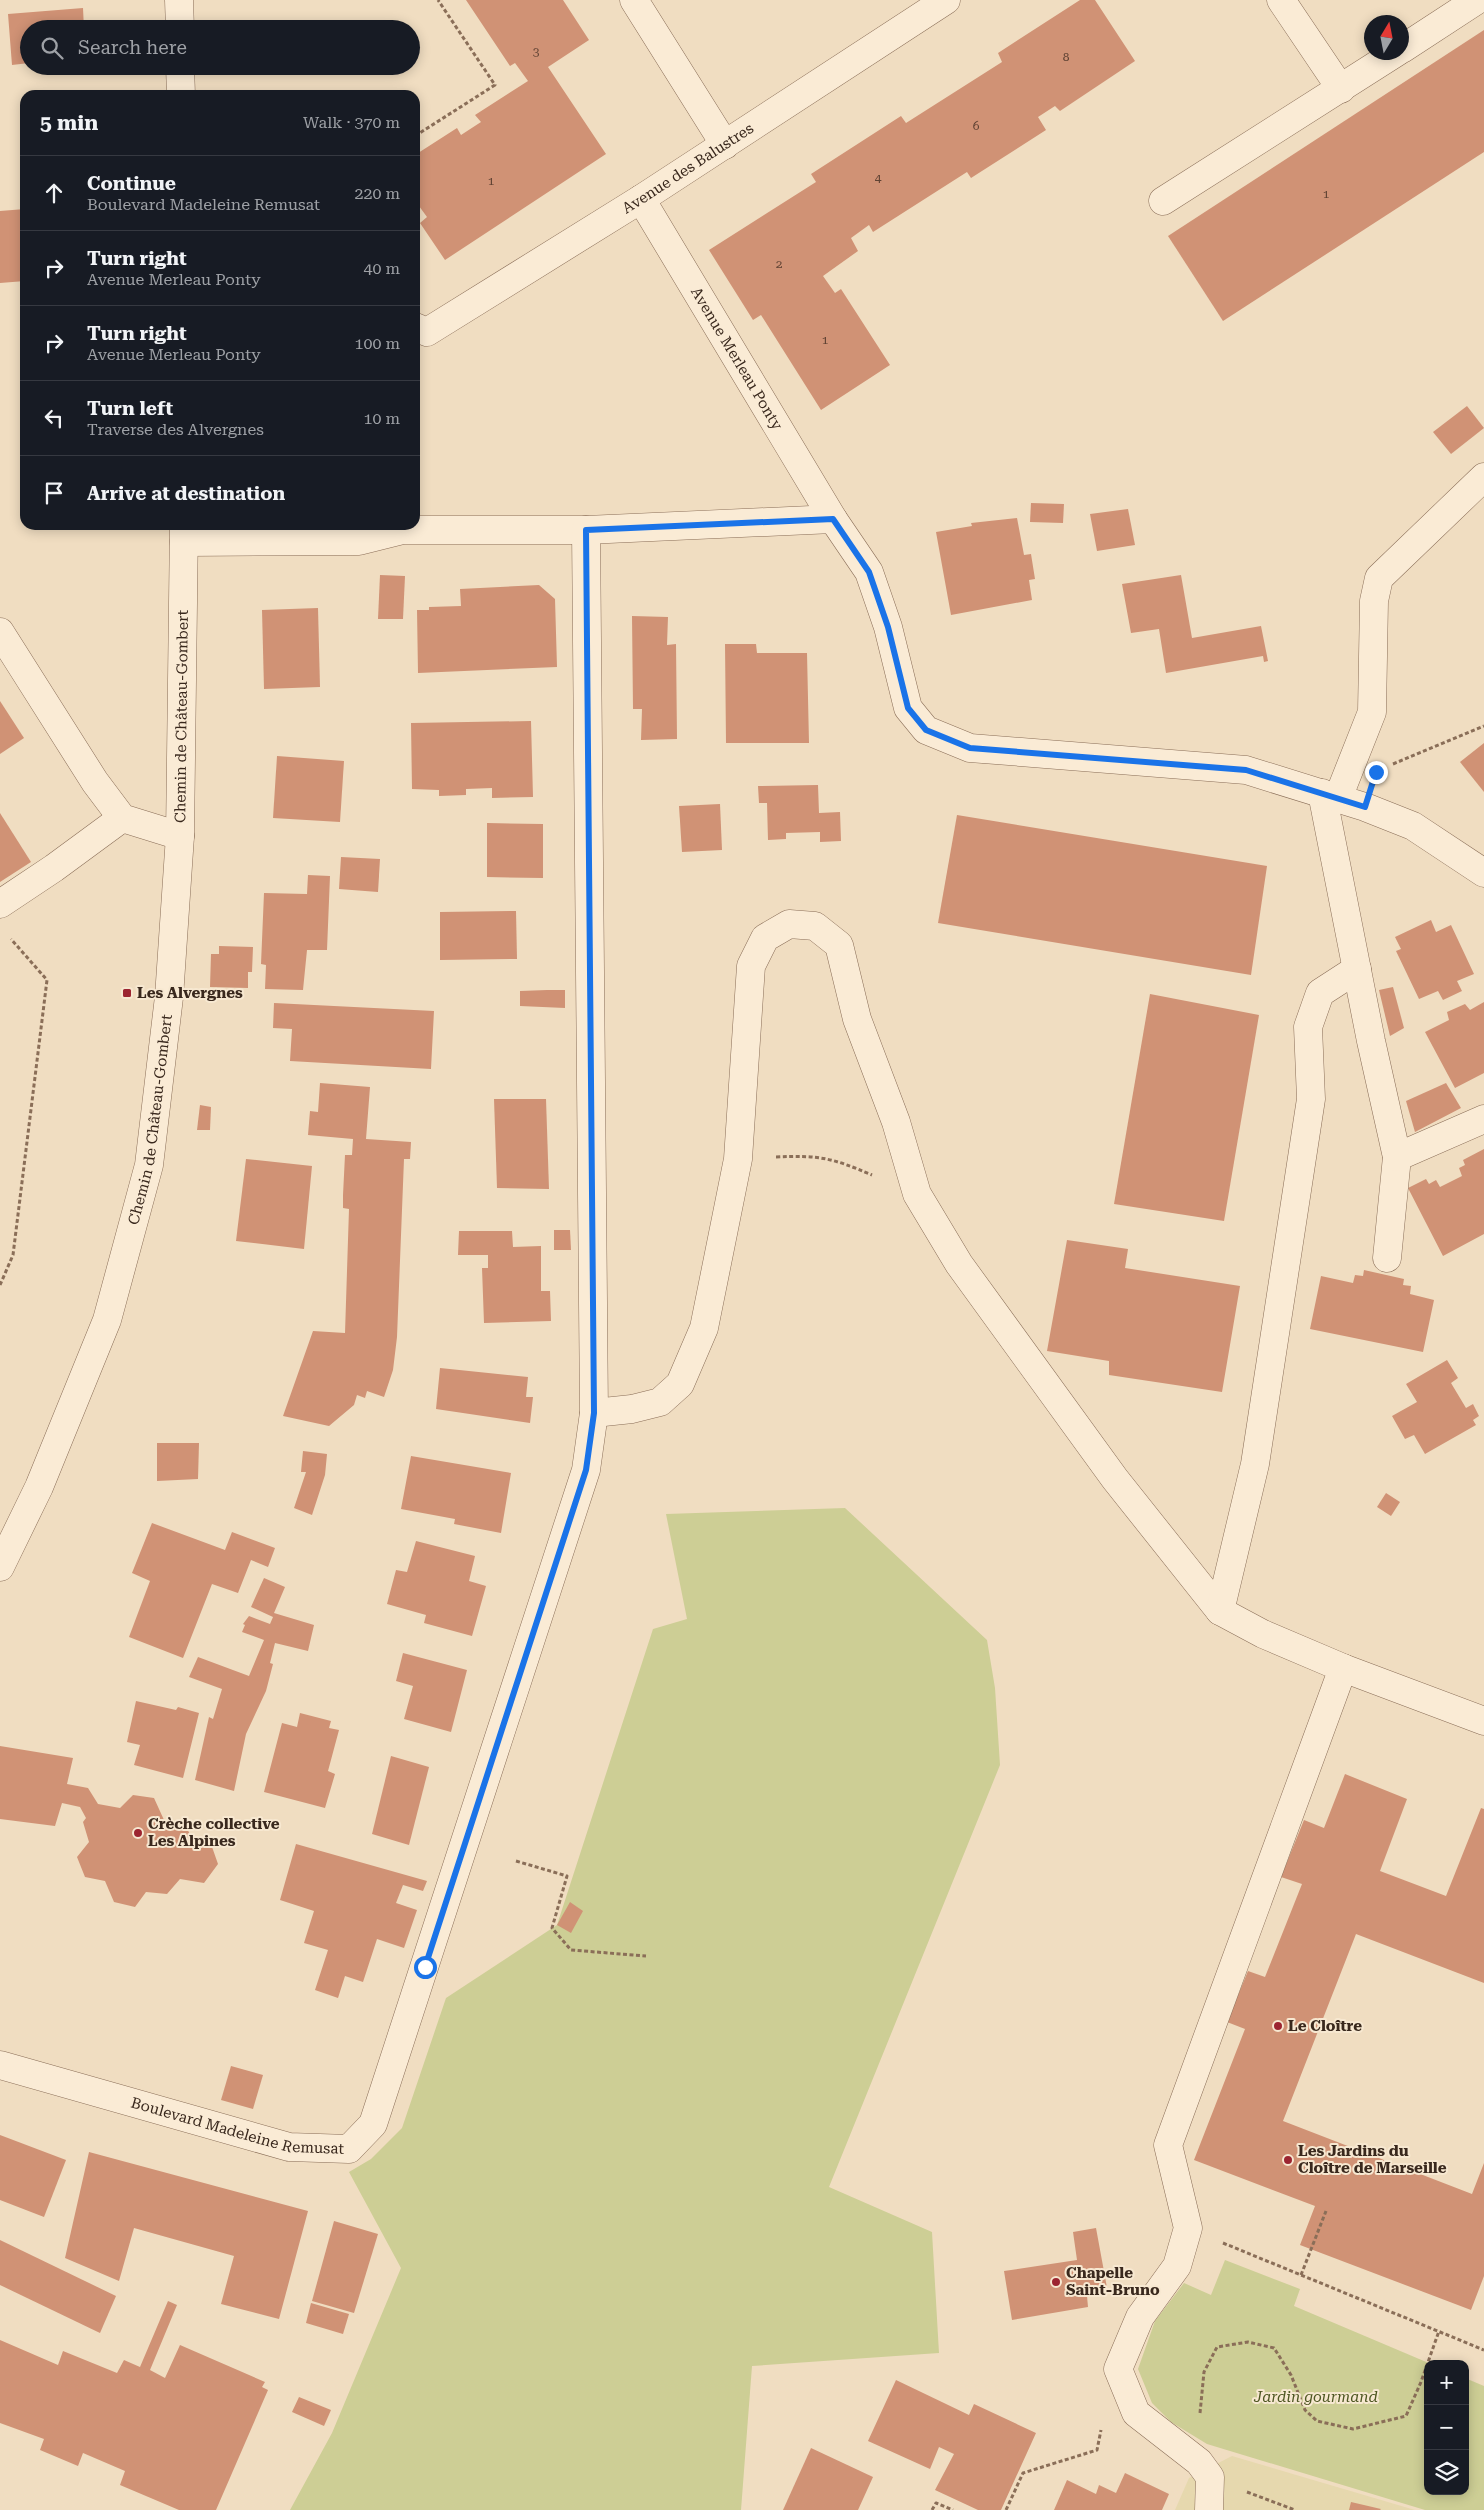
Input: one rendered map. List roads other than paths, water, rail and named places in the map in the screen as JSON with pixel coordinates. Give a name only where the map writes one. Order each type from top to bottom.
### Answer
[{"type":"street","points":[[179,0],[180,20]]},
{"type":"street","points":[[634,0],[725,145]]},
{"type":"street","name":"Avenue des Balustres","points":[[420,332],[641,199],[946,0]]},
{"type":"street","points":[[1281,0],[1341,89]]},
{"type":"street","points":[[1409,45],[1477,0]]},
{"type":"street","points":[[1163,201],[1385,60]]},
{"type":"street","points":[[180,75],[181,90]]},
{"type":"street","name":"Avenue Merleau Ponty","points":[[641,199],[833,519],[869,572],[888,627],[908,708],[926,730],[970,748],[1246,770],[1365,807],[1413,826],[1484,873]]},
{"type":"street","points":[[1387,1258],[1397,1157],[1358,969],[1330,796],[1372,712],[1374,601],[1379,578],[1484,477]]},
{"type":"street","points":[[420,528],[586,530],[833,519]]},
{"type":"street","points":[[184,534],[359,541],[389,530]]},
{"type":"street","name":"Boulevard Madeleine Remusat","points":[[0,2065],[289,2147],[349,2150],[373,2124],[586,1470],[594,1413],[586,530]]},
{"type":"street","name":"Chemin de Château-Gombert","points":[[0,1568],[39,1487],[107,1320],[148,1165],[169,997],[180,836],[184,534]]},
{"type":"street","points":[[0,632],[95,782],[122,818],[180,836]]},
{"type":"street","points":[[0,904],[54,868],[122,818]]},
{"type":"street","points":[[594,1413],[632,1410],[660,1402],[680,1384],[704,1328],[738,1159],[751,966],[765,938],[789,924],[815,926],[839,945],[857,1019],[896,1122],[918,1194],[958,1264],[1109,1471],[1220,1612],[1263,1634],[1343,1668],[1484,1721]]},
{"type":"street","points":[[1220,1612],[1255,1464],[1311,1099],[1308,1027],[1320,993],[1358,969]]},
{"type":"street","points":[[1397,1157],[1484,1119]]},
{"type":"street","points":[[1209,2510],[1210,2476],[1199,2462],[1136,2413],[1118,2369],[1140,2316],[1177,2266],[1188,2228],[1168,2146],[1343,1668]]},
{"type":"place","name":"Les Alvergnes","points":[[127,993]]},
{"type":"place","name":"Crèche collective Les Alpines","points":[[138,1833]]},
{"type":"place","name":"Le Cloître","points":[[1278,2026]]},
{"type":"place","name":"Les Jardins du Cloître de Marseille","points":[[1288,2160]]},
{"type":"place","name":"Chapelle Saint-Bruno","points":[[1056,2282]]},
{"type":"park label","name":"Jardin gourmand","points":[[1316,2397]]}]
